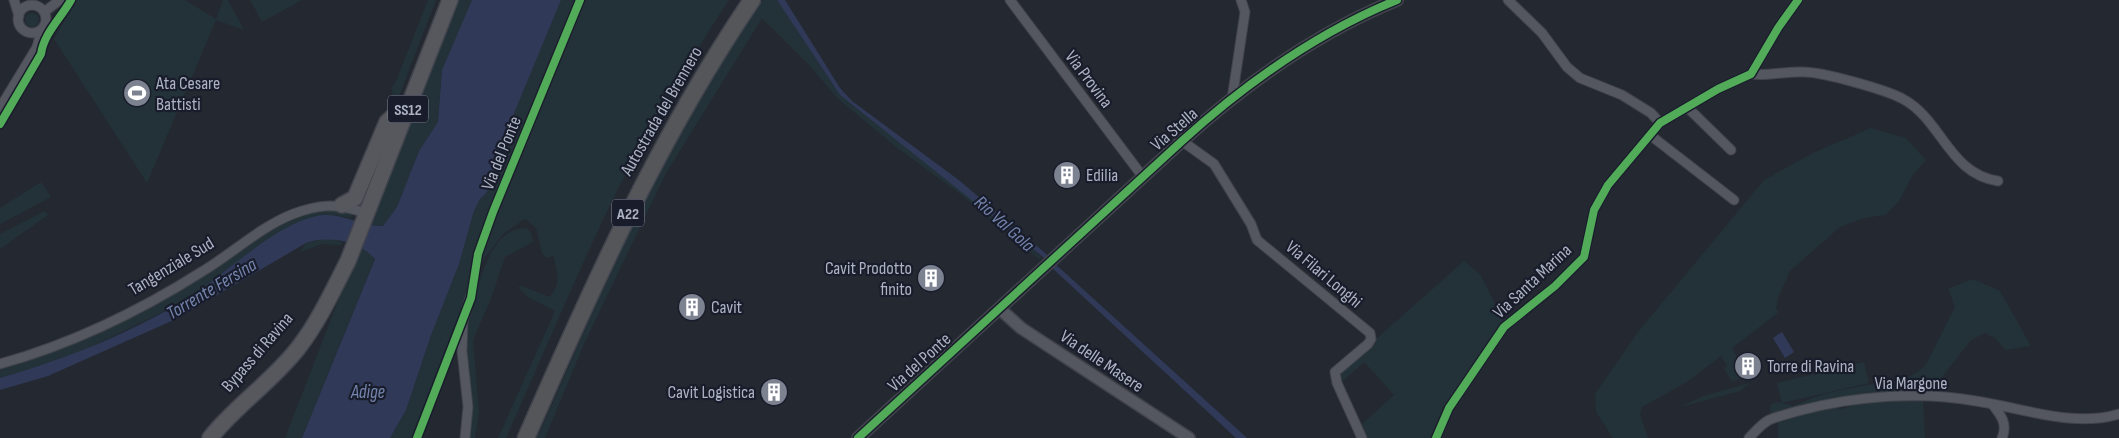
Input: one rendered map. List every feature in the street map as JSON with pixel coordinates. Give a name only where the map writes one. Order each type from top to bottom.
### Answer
[{"type":"highway","name":"SS12","points":[[332,286],[349,248],[397,112],[441,0]]},
{"type":"highway","name":"SS12","points":[[361,214],[450,0]]},
{"type":"highway","name":"Autostrada del Brennero","points":[[515,438],[593,263],[653,141],[692,73],[740,0]]},
{"type":"highway","name":"Autostrada del Brennero","points":[[526,438],[590,292],[636,196],[702,78],[752,0]]},
{"type":"highway","points":[[342,205],[355,198],[387,122],[397,112]]},
{"type":"highway","name":"Bypass di Ravina","points":[[205,438],[257,386],[295,342],[332,286]]},
{"type":"highway","name":"Bypass di Ravina","points":[[210,438],[261,389],[300,347],[332,286]]},
{"type":"street","points":[[14,0],[19,16],[19,25],[32,46],[31,56]]},
{"type":"street","points":[[44,12],[60,0]]},
{"type":"street","name":"Via del Ponte","points":[[465,438],[468,407],[462,351],[462,321],[472,292],[478,254],[492,212],[580,0]]},
{"type":"street","name":"Via Provina","points":[[1010,0],[1143,176]]},
{"type":"street","points":[[1232,100],[1246,12],[1241,0]]},
{"type":"street","points":[[1508,0],[1554,46],[1567,67],[1580,78],[1622,95],[1651,113],[1660,123]]},
{"type":"street","points":[[1798,0],[1778,28],[1751,74],[1807,72],[1904,99],[1936,130],[1955,158],[1985,179],[1998,181]]},
{"type":"street","name":"Via Stella","points":[[1000,308],[1049,261],[1182,141],[1232,100],[1295,54],[1341,27],[1392,1]]},
{"type":"street","points":[[0,108],[31,56],[46,21],[44,12],[38,7],[27,3],[19,16]]},
{"type":"street","points":[[25,32],[34,33],[42,29]]},
{"type":"street","name":"Via Santa Marina","points":[[1436,438],[1449,408],[1504,328],[1579,264],[1587,248],[1598,200],[1660,123],[1718,89],[1751,74]]},
{"type":"street","points":[[1687,107],[1730,150]]},
{"type":"street","points":[[1650,135],[1734,200]]},
{"type":"street","name":"Via Filari Longhi","points":[[1182,141],[1214,164],[1251,224],[1257,240],[1370,333],[1371,339],[1368,344],[1335,372],[1337,382],[1362,438]]},
{"type":"street","name":"Tangenziale Sud","points":[[0,364],[56,346],[112,322],[204,271],[284,218],[307,210],[342,205],[361,214]]},
{"type":"street","name":"Via del Ponte","points":[[858,438],[1000,308]]},
{"type":"street","name":"Via delle Masere","points":[[1000,308],[1022,328],[1189,438]]},
{"type":"street","name":"Via Margone","points":[[1749,438],[1769,420],[1828,403],[1920,397],[1976,401],[2047,416],[2102,420],[2119,414]]},
{"type":"street","points":[[1992,404],[2003,418],[2005,431],[2002,438]]},
{"type":"shaded area","name":"Ata Cesare Battisti","points":[[76,0],[185,0],[216,19],[223,0],[228,0],[244,30],[216,20],[147,183],[54,39]]},
{"type":"shaded area","points":[[250,0],[302,0],[262,22]]},
{"type":"shaded area","points":[[428,0],[436,0],[394,109],[390,101],[393,93],[391,87],[395,84]]},
{"type":"shaded area","points":[[455,0],[472,0],[442,70],[438,122],[419,151],[397,207],[383,226],[367,225]]},
{"type":"shaded area","points":[[561,0],[576,0],[495,198],[468,297],[414,438],[390,438],[406,410],[430,338],[459,264],[474,211],[480,199],[487,192],[515,111]]},
{"type":"shaded area","points":[[582,0],[729,0],[697,49],[624,177],[584,261],[506,438],[498,438],[555,311],[528,297],[518,287],[522,286],[550,297],[556,286],[557,273],[554,256],[546,258],[542,253],[536,228],[525,219],[503,234],[480,264],[478,259]]},
{"type":"shaded area","points":[[763,0],[777,0],[840,95],[994,216],[1041,257],[1039,259],[963,196],[899,149],[838,99],[810,66],[762,18],[665,175],[584,344],[545,438],[537,438],[622,247],[678,135],[698,100]]},
{"type":"shaded area","points":[[29,13],[35,13],[39,20],[35,27],[29,27],[25,23],[25,17]]},
{"type":"shaded area","points":[[1871,128],[1906,138],[1926,160],[1912,176],[1899,201],[1885,215],[1864,218],[1840,227],[1790,271],[1778,298],[1776,309],[1779,312],[1732,348],[1746,376],[1732,382],[1724,368],[1727,366],[1721,356],[1687,382],[1642,407],[1640,414],[1648,438],[1613,438],[1596,412],[1595,394],[1638,332],[1764,180],[1813,153]]},
{"type":"shaded area","points":[[41,182],[51,197],[0,224],[0,208]]},
{"type":"shaded area","points":[[336,209],[353,213],[351,218],[336,215],[274,236],[199,291],[153,317],[50,364],[0,378],[0,366],[76,340],[270,229],[317,211]]},
{"type":"shaded area","points":[[45,211],[48,215],[0,249],[0,234]]},
{"type":"shaded area","points":[[527,228],[531,233],[533,242],[505,257],[492,296],[473,340],[479,413],[475,438],[467,438],[464,358],[468,319],[484,268],[496,245],[504,236],[515,230]]},
{"type":"shaded area","points":[[328,238],[342,242],[341,245],[322,244],[300,252],[306,243]]},
{"type":"shaded area","points":[[359,247],[368,250],[375,258],[302,438],[285,438]]},
{"type":"shaded area","points":[[1464,261],[1480,274],[1504,322],[1446,405],[1431,438],[1368,438],[1362,424],[1394,395],[1364,362],[1343,381],[1339,372]]},
{"type":"shaded area","points":[[1973,279],[2000,291],[2031,346],[2005,350],[1995,338],[1985,333],[1971,340],[1938,382],[1923,393],[1774,414],[1770,412],[1771,404],[1778,402],[1793,406],[1825,394],[1896,381],[1916,373],[1927,363],[1955,307],[1948,289]]},
{"type":"shaded area","points":[[1864,362],[1869,383],[1782,403],[1777,383]]},
{"type":"shaded area","points":[[1750,383],[1740,391],[1680,407],[1703,396]]},
{"type":"shaded area","points":[[1923,400],[1925,438],[1778,438],[1778,419],[1828,406],[1841,409],[1866,402]]},
{"type":"water","name":"Adige","points":[[472,0],[561,0],[515,111],[487,192],[480,199],[474,211],[459,264],[430,338],[406,410],[390,438],[302,438],[375,259],[361,248],[343,241],[324,240],[306,243],[176,319],[48,376],[0,390],[0,378],[52,362],[102,342],[151,319],[198,291],[268,239],[298,222],[322,215],[332,215],[374,226],[383,226],[397,207],[419,151],[438,122],[442,70]]},
{"type":"water","name":"Rio Val Gola","points":[[777,0],[785,0],[840,88],[852,101],[960,181],[1045,253],[1247,438],[1236,438],[1051,267],[1043,257],[840,95]]},
{"type":"water","points":[[1782,332],[1794,352],[1785,358],[1773,338]]},
{"type":"cycle path","points":[[0,124],[41,54],[49,32],[71,0]]},
{"type":"cycle path","points":[[417,438],[471,298],[478,254],[493,212],[580,0]]},
{"type":"cycle path","points":[[858,438],[1182,141],[1231,99],[1311,44],[1368,13],[1397,0]]},
{"type":"cycle path","points":[[1436,438],[1449,408],[1504,327],[1555,286],[1584,257],[1594,210],[1608,185],[1660,123],[1718,89],[1751,74],[1778,28],[1798,0]]},
{"type":"place","name":"Ata Cesare Battisti","points":[[137,93]]},
{"type":"place","name":"Edilia","points":[[1067,175]]},
{"type":"place","name":"Cavit Prodotto finito","points":[[931,278]]},
{"type":"place","name":"Cavit","points":[[692,307]]},
{"type":"place","name":"Torre di Ravina","points":[[1748,366]]},
{"type":"place","name":"Cavit Logistica","points":[[774,392]]},
{"type":"water label","name":"Torrente Fersina","points":[[211,288]]}]
